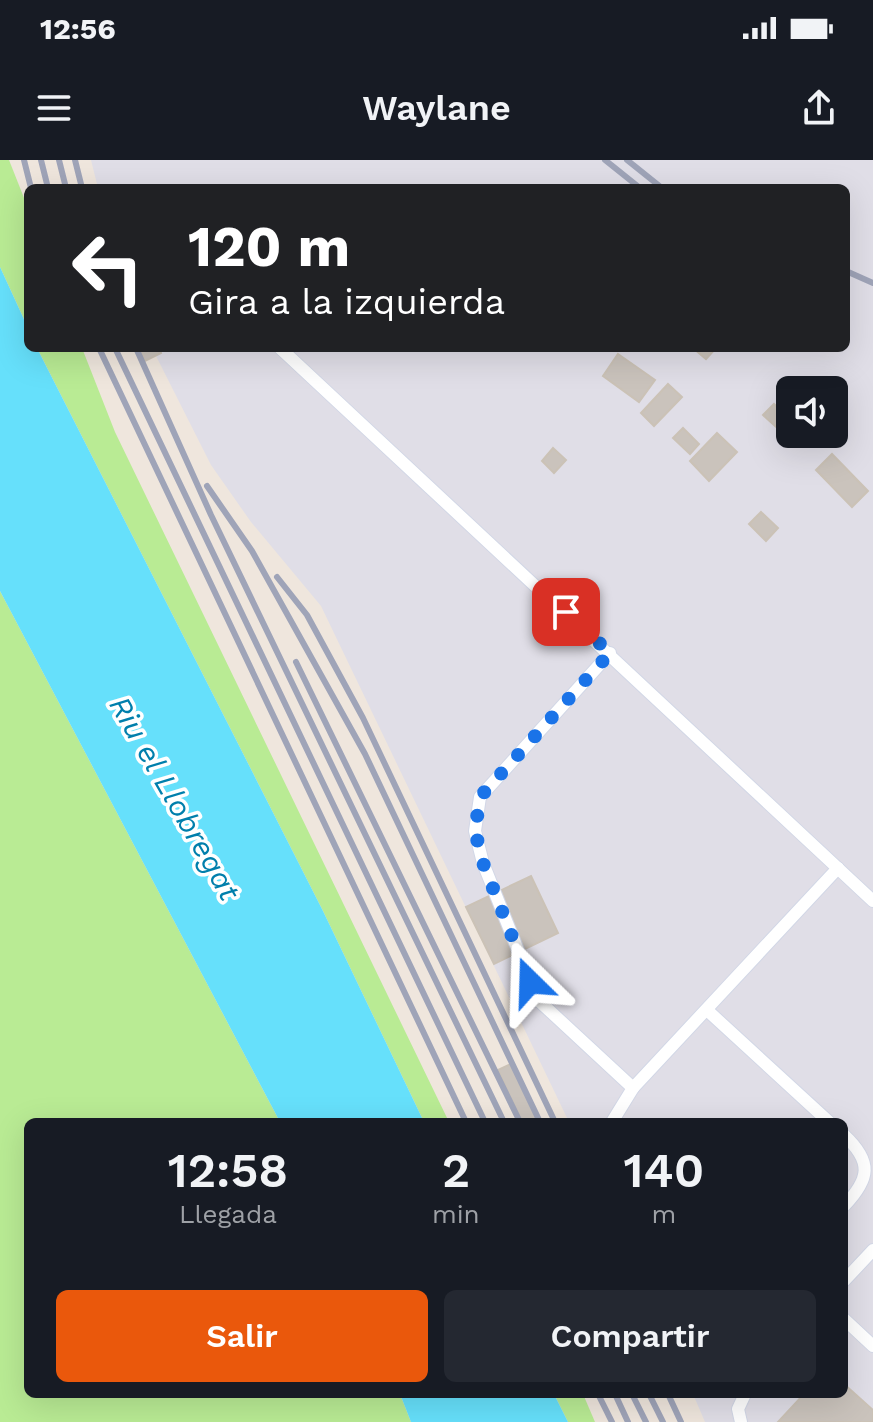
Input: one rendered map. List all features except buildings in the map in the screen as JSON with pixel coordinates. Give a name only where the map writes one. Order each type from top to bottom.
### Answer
[{"type":"lane","points":[[284,352],[873,901]]},
{"type":"lane","points":[[610,653],[480,797],[475,831],[483,863],[538,1000],[633,1088]]},
{"type":"lane","points":[[614,1118],[633,1088],[838,868]]},
{"type":"lane","points":[[708,1011],[825,1118]]},
{"type":"lane","points":[[848,1139],[857,1147],[867,1167],[861,1189],[848,1202]]},
{"type":"lane","points":[[848,1277],[873,1250]]},
{"type":"lane","points":[[848,1323],[873,1346]]},
{"type":"lane","points":[[741,1422],[738,1409],[743,1398]]},
{"type":"shaded area","points":[[91,160],[873,160],[873,1422],[705,1422],[695,1398],[848,1398],[848,1118],[567,1118],[321,606],[251,522],[211,465],[154,352],[850,352],[850,184],[97,184]]},
{"type":"green space","points":[[0,160],[9,160],[24,198],[24,319],[0,267]]},
{"type":"green space","points":[[39,352],[84,352],[115,432],[447,1118],[422,1118],[323,911]]},
{"type":"green space","points":[[0,591],[278,1118],[24,1118],[24,1398],[402,1398],[411,1422],[0,1422]]},
{"type":"green space","points":[[556,1398],[585,1398],[595,1422],[568,1422]]},
{"type":"water","name":"Riu el Llobregat","points":[[0,267],[24,319],[24,352],[39,352],[323,911],[422,1118],[278,1118],[0,591]]},
{"type":"water","points":[[402,1398],[556,1398],[568,1422],[411,1422]]},
{"type":"railway","points":[[24,160],[30,184]]},
{"type":"railway","points":[[41,160],[47,184]]},
{"type":"railway","points":[[59,160],[65,184]]},
{"type":"railway","points":[[75,160],[81,184]]},
{"type":"railway","points":[[605,160],[635,184]]},
{"type":"railway","points":[[627,160],[657,184]]},
{"type":"railway","points":[[850,273],[873,283]]},
{"type":"railway","points":[[101,352],[464,1118]]},
{"type":"railway","points":[[117,352],[483,1118]]},
{"type":"railway","points":[[138,352],[211,515],[502,1118]]},
{"type":"railway","points":[[207,486],[252,551],[365,754],[538,1118]]},
{"type":"railway","points":[[277,577],[307,615],[363,718],[553,1118]]},
{"type":"railway","points":[[296,662],[518,1118]]},
{"type":"railway","points":[[600,1398],[612,1422]]},
{"type":"railway","points":[[617,1398],[628,1422]]},
{"type":"railway","points":[[634,1398],[646,1422]]},
{"type":"railway","points":[[651,1398],[663,1422]]},
{"type":"railway","points":[[670,1398],[681,1422]]},
{"type":"route","points":[[530,982],[483,863],[475,831],[480,797],[610,653],[566,612]]}]
